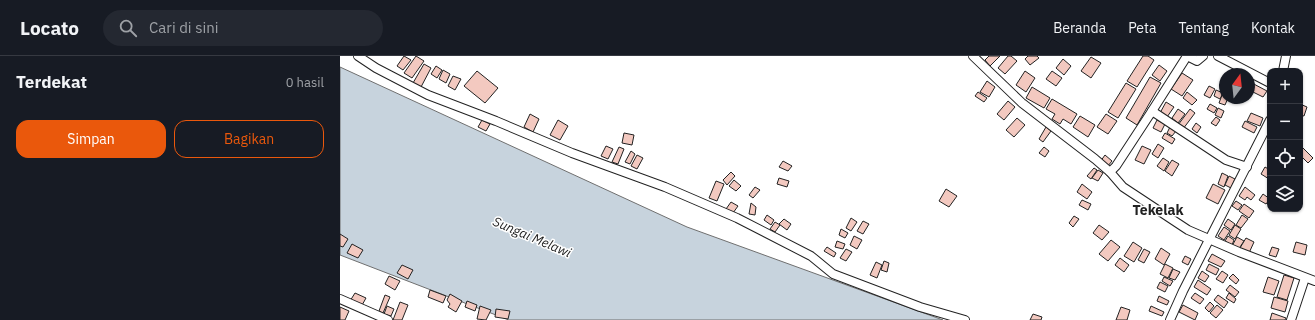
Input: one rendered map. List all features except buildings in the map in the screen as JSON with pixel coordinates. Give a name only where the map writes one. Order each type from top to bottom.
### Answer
[{"type":"street","points":[[358,56],[376,68],[428,95],[496,121],[572,153],[665,187],[731,215],[811,256],[833,274],[920,307],[965,320]]},
{"type":"street","points":[[972,56],[1022,103],[1059,130],[1110,172],[1123,187],[1188,230],[1315,281]]},
{"type":"street","points":[[1110,172],[1116,166],[1187,56],[1197,61],[1203,56]]},
{"type":"street","points":[[1218,56],[1267,81]]},
{"type":"street","points":[[1284,68],[1286,56]]},
{"type":"street","points":[[1152,111],[1226,160],[1247,167]]},
{"type":"street","points":[[1170,320],[1267,126]]},
{"type":"street","points":[[1291,320],[1305,278]]},
{"type":"street","points":[[340,299],[388,320]]},
{"type":"water","name":"Sungai Melawi","points":[[340,67],[687,227],[943,320],[509,320],[340,255]]},
{"type":"district","name":"Tekelak","points":[[1158,210]]}]
